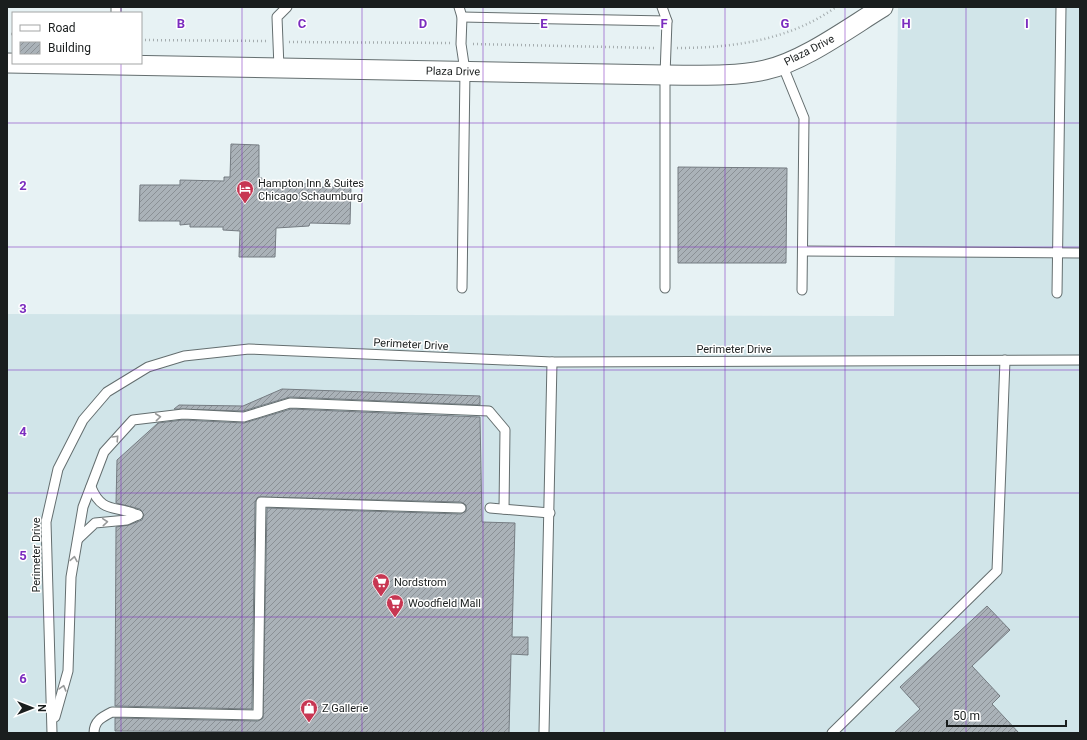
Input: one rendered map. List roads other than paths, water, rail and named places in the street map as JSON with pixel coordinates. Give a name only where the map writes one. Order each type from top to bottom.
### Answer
[{"type":"street","name":"Plaza Drive","points":[[114,64],[665,75],[731,74],[766,70],[793,60],[827,42],[883,7]]},
{"type":"lane","points":[[279,68],[277,17],[287,7]]},
{"type":"lane","points":[[459,7],[462,17],[461,44],[465,71],[462,288]]},
{"type":"lane","points":[[662,7],[667,21],[665,75],[665,288]]},
{"type":"lane","points":[[1057,293],[1061,7]]},
{"type":"lane","points":[[462,17],[667,21]]},
{"type":"lane","points":[[782,64],[804,118],[802,290]]},
{"type":"lane","points":[[803,251],[1080,253]]},
{"type":"lane","name":"Perimeter Drive","points":[[52,729],[46,522],[58,469],[83,420],[107,392],[148,367],[184,356],[250,349],[552,362],[1080,360]]},
{"type":"lane","points":[[832,733],[997,571],[1005,360]]},
{"type":"lane","points":[[544,733],[550,512],[552,362]]},
{"type":"lane","points":[[52,729],[68,671],[71,577],[83,507],[104,452],[133,420],[183,414],[244,417],[290,403],[489,411],[506,430],[504,509]]},
{"type":"lane","points":[[78,539],[95,523],[127,520],[138,515],[127,510],[106,507],[95,497],[91,487]]},
{"type":"lane","points":[[94,733],[94,727],[100,717],[112,712],[258,715],[261,502],[461,508]]},
{"type":"lane","points":[[490,508],[550,512]]},
{"type":"place","name":"Hampton Inn & Suites Chicago Schaumburg","points":[[245,204]]},
{"type":"place","name":"Nordstrom","points":[[381,597]]},
{"type":"place","name":"Woodfield Mall","points":[[395,618]]},
{"type":"place","name":"Z Gallerie","points":[[309,723]]}]
